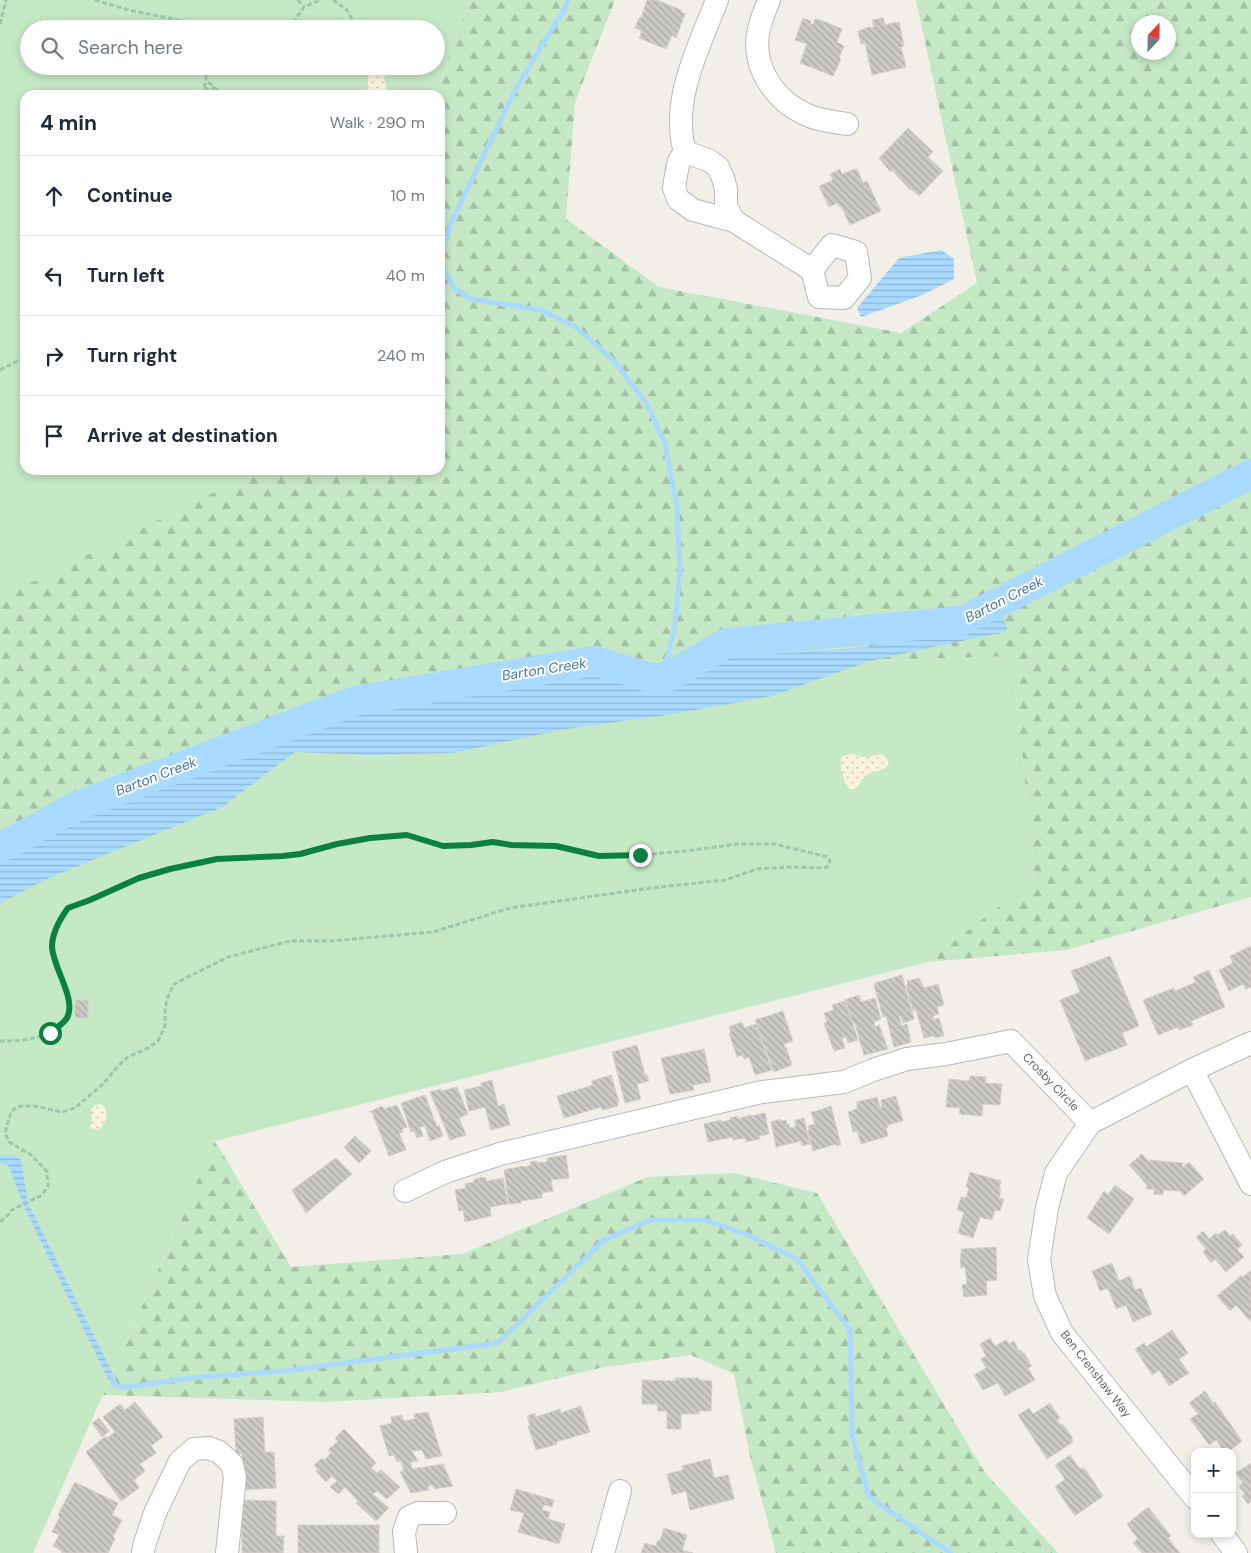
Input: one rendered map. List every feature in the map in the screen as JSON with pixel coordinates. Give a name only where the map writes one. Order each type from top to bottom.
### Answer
[{"type":"street","points":[[685,152],[681,140],[682,103],[688,77],[717,0]]},
{"type":"street","points":[[768,0],[758,30],[757,47],[759,61],[776,94],[799,112],[814,118],[846,124]]},
{"type":"street","points":[[685,152],[679,161],[674,188],[678,199],[693,210],[734,221],[812,270]]},
{"type":"street","points":[[685,152],[708,160],[718,167],[724,183],[726,207],[734,221]]},
{"type":"street","name":"Crosby Circle","points":[[405,1191],[445,1172],[500,1154],[762,1092],[844,1082],[907,1058],[946,1054],[1012,1041],[1090,1123]]},
{"type":"street","name":"Ben Crenshaw Way","points":[[1191,1493],[1062,1333],[1045,1296],[1040,1259],[1046,1208],[1056,1174],[1090,1123],[1192,1070],[1251,1043]]},
{"type":"street","points":[[1192,1070],[1251,1184]]},
{"type":"street","points":[[143,1553],[155,1512],[180,1462],[194,1449],[209,1448],[219,1452],[232,1464],[235,1477],[226,1553]]},
{"type":"street","points":[[603,1553],[620,1491]]},
{"type":"street","points":[[406,1553],[404,1532],[409,1517],[418,1514],[445,1513]]},
{"type":"street","points":[[1225,1538],[1236,1553]]},
{"type":"path","points":[[0,24],[6,0]]},
{"type":"path","points":[[95,0],[175,20]]},
{"type":"path","points":[[298,0],[304,7]]},
{"type":"path","points":[[295,20],[304,7],[320,0]]},
{"type":"path","points":[[332,0],[347,10],[351,20]]},
{"type":"path","points":[[207,75],[204,89],[214,88]]},
{"type":"path","points":[[206,81],[218,90]]},
{"type":"path","points":[[0,370],[20,360]]},
{"type":"path","points":[[0,1041],[25,1040],[50,1033],[68,1016],[68,998],[52,947],[55,931],[68,908],[139,878],[200,862],[231,858],[300,854],[337,844],[370,838],[407,835],[443,846],[493,842],[511,845],[556,846],[599,856],[615,857],[686,851],[737,844],[775,844],[828,857],[830,860],[830,864],[823,868],[769,867],[745,872],[724,880],[510,908],[433,932],[330,941],[290,941],[228,957],[174,984],[167,999],[165,1026],[158,1041],[128,1057],[103,1084],[75,1108],[62,1112],[35,1106],[21,1106],[14,1109],[10,1115],[5,1132],[9,1142],[38,1161],[47,1172],[48,1186],[46,1192],[10,1211],[0,1222]]},
{"type":"green space","points":[[0,0],[470,0],[445,68],[445,20],[20,20],[20,75],[442,75],[437,90],[20,90],[20,475],[251,475],[0,704]]},
{"type":"green space","points":[[470,0],[615,0],[575,102],[566,219],[659,287],[901,333],[977,283],[916,0],[1251,0],[1251,897],[1066,950],[928,962],[1035,878],[1012,656],[869,661],[751,658],[455,682],[113,775],[0,834],[0,598],[229,485],[236,475],[445,475],[445,90],[437,90],[442,75],[445,75],[445,68]]},
{"type":"green space","points":[[1012,656],[1035,878],[928,962],[215,1141],[33,1553],[0,1553],[0,834],[113,775],[455,682],[751,658],[869,661]]},
{"type":"green space","points":[[215,1141],[291,1267],[462,1254],[648,1177],[734,1173],[817,1193],[984,1471],[1058,1553],[776,1553],[750,1456],[734,1374],[691,1355],[600,1368],[501,1392],[324,1402],[103,1395]]},
{"type":"sand","points":[[368,75],[386,75],[384,78],[387,90],[367,90]]},
{"type":"sand","points":[[851,754],[863,757],[881,755],[887,758],[889,763],[882,769],[864,777],[858,787],[849,789],[842,774],[841,758]]},
{"type":"sand","points":[[100,1104],[106,1109],[106,1116],[105,1122],[99,1130],[90,1128],[91,1110],[95,1105]]},
{"type":"water","points":[[941,250],[954,259],[954,279],[920,296],[861,317],[857,308],[899,258]]},
{"type":"water","points":[[998,603],[1008,631],[869,661],[772,696],[673,714],[560,730],[453,753],[366,755],[295,752],[222,807],[49,878],[0,903],[0,857],[57,826],[106,805],[126,791],[218,750],[348,714],[550,677],[666,662],[868,647]]},
{"type":"water","points":[[0,1155],[14,1155],[21,1160],[28,1203],[115,1378],[111,1385],[23,1205],[9,1166],[0,1163]]},
{"type":"building","points":[[647,0],[657,0],[681,10],[685,14],[676,38],[672,35],[666,49],[639,38],[642,31],[635,28],[639,18],[641,18]]},
{"type":"building","points":[[803,18],[811,21],[810,24],[813,24],[815,19],[818,19],[842,29],[837,42],[844,46],[839,58],[841,59],[833,76],[800,63],[807,44],[795,40]]},
{"type":"building","points":[[883,18],[885,25],[899,22],[904,46],[901,47],[906,67],[872,75],[865,43],[861,44],[858,31],[874,27],[872,20]]},
{"type":"building","points":[[908,128],[933,152],[928,157],[943,171],[919,196],[910,190],[892,170],[890,172],[879,158]]},
{"type":"building","points":[[840,169],[842,174],[857,169],[863,183],[867,181],[881,211],[850,225],[841,206],[839,207],[837,203],[829,207],[819,186],[833,180],[830,174]]},
{"type":"building","points":[[1251,946],[1251,987],[1246,989],[1243,984],[1229,991],[1219,970],[1233,963],[1230,956]]},
{"type":"building","points":[[1110,956],[1139,1026],[1122,1033],[1127,1045],[1085,1061],[1060,1000],[1080,992],[1071,971]]},
{"type":"building","points":[[1209,970],[1225,1007],[1191,1021],[1193,1025],[1179,1030],[1178,1027],[1158,1035],[1143,1000],[1174,988],[1175,991],[1196,982],[1193,977]]},
{"type":"building","points":[[902,975],[914,1019],[903,1023],[901,1016],[899,1016],[902,1026],[907,1024],[911,1042],[894,1047],[886,1016],[883,1017],[874,985],[875,983]]},
{"type":"building","points":[[919,978],[924,988],[938,984],[944,1005],[937,1007],[939,1014],[933,1016],[934,1020],[939,1018],[944,1036],[924,1038],[916,1010],[913,1011],[906,985],[908,984],[907,981]]},
{"type":"building","points":[[859,995],[861,1002],[875,998],[881,1019],[874,1022],[875,1027],[879,1025],[888,1049],[864,1055],[855,1024],[853,1024],[846,1001],[844,1000]]},
{"type":"building","points":[[75,1000],[88,1000],[88,1018],[75,1018]]},
{"type":"building","points":[[845,1001],[858,1040],[848,1043],[846,1037],[842,1038],[845,1048],[834,1051],[824,1023],[827,1022],[824,1013],[834,1010],[832,1005]]},
{"type":"building","points":[[783,1011],[793,1041],[784,1044],[792,1065],[774,1072],[755,1020]]},
{"type":"building","points":[[742,1022],[744,1028],[756,1024],[772,1070],[755,1075],[749,1057],[744,1059],[742,1055],[737,1057],[729,1033],[731,1032],[729,1027]]},
{"type":"building","points":[[637,1045],[645,1075],[647,1075],[649,1081],[637,1084],[641,1099],[625,1103],[612,1052]]},
{"type":"building","points":[[704,1049],[711,1082],[693,1085],[694,1090],[670,1094],[661,1058]]},
{"type":"building","points":[[611,1075],[619,1102],[617,1103],[618,1106],[602,1110],[601,1107],[564,1118],[557,1096],[593,1085],[592,1081]]},
{"type":"building","points":[[970,1076],[986,1077],[985,1083],[1002,1084],[1000,1105],[983,1104],[982,1116],[959,1114],[960,1108],[946,1107],[949,1079],[969,1081]]},
{"type":"building","points":[[492,1080],[498,1106],[504,1104],[510,1125],[491,1130],[485,1107],[469,1111],[464,1090],[482,1086],[481,1083]]},
{"type":"building","points":[[457,1087],[468,1114],[459,1118],[466,1135],[450,1140],[430,1092]]},
{"type":"building","points":[[425,1095],[437,1127],[439,1125],[443,1136],[430,1141],[425,1126],[420,1127],[423,1136],[417,1138],[414,1131],[411,1132],[401,1103]]},
{"type":"building","points":[[896,1096],[903,1121],[887,1125],[888,1136],[861,1144],[857,1131],[853,1132],[848,1112],[857,1109],[857,1102],[877,1097],[880,1107],[882,1107],[881,1100]]},
{"type":"building","points":[[397,1105],[407,1127],[402,1129],[403,1132],[399,1133],[406,1150],[389,1156],[372,1112],[369,1112],[382,1106],[384,1109]]},
{"type":"building","points":[[831,1106],[841,1145],[836,1146],[836,1144],[813,1151],[808,1132],[808,1126],[815,1124],[811,1112]]},
{"type":"building","points":[[765,1113],[769,1134],[759,1136],[760,1139],[746,1142],[745,1138],[733,1140],[733,1137],[708,1142],[704,1124],[721,1120],[722,1122],[737,1116],[737,1119]]},
{"type":"building","points":[[804,1118],[810,1144],[802,1146],[801,1141],[776,1147],[771,1122],[780,1119],[780,1121],[786,1120],[790,1128],[796,1127],[795,1120]]},
{"type":"building","points":[[355,1136],[371,1151],[359,1163],[344,1147]]},
{"type":"building","points":[[1142,1154],[1149,1162],[1149,1160],[1183,1163],[1182,1168],[1189,1162],[1204,1179],[1184,1196],[1180,1191],[1163,1190],[1163,1195],[1154,1194],[1154,1189],[1146,1189],[1147,1185],[1129,1165]]},
{"type":"building","points":[[566,1155],[569,1178],[551,1180],[553,1191],[542,1193],[542,1198],[509,1204],[504,1170],[530,1166],[530,1162],[547,1162],[547,1158]]},
{"type":"building","points":[[336,1158],[352,1174],[306,1213],[292,1190]]},
{"type":"building","points":[[970,1172],[1001,1181],[999,1198],[1004,1199],[1000,1211],[995,1210],[992,1220],[980,1217],[973,1238],[958,1233],[964,1212],[957,1210],[961,1197],[966,1198],[969,1188],[966,1187]]},
{"type":"building","points":[[483,1177],[487,1181],[503,1178],[508,1204],[490,1207],[491,1216],[465,1222],[463,1210],[459,1211],[455,1190],[466,1188],[465,1184]]},
{"type":"building","points":[[1115,1185],[1134,1199],[1109,1234],[1087,1218],[1104,1191],[1108,1195]]},
{"type":"building","points":[[1225,1230],[1230,1236],[1233,1234],[1242,1245],[1237,1249],[1244,1257],[1226,1272],[1215,1259],[1211,1263],[1203,1252],[1206,1249],[1196,1237],[1203,1231],[1209,1239],[1216,1233],[1218,1235]]},
{"type":"building","points":[[996,1247],[997,1280],[986,1281],[987,1295],[964,1297],[962,1285],[967,1284],[965,1267],[961,1268],[961,1249]]},
{"type":"building","points":[[1112,1263],[1119,1281],[1130,1276],[1135,1290],[1141,1288],[1152,1314],[1133,1322],[1126,1305],[1116,1309],[1108,1288],[1100,1291],[1092,1271]]},
{"type":"building","points":[[1251,1270],[1251,1322],[1236,1305],[1230,1311],[1217,1296]]},
{"type":"building","points":[[1172,1330],[1188,1353],[1179,1359],[1189,1373],[1169,1386],[1159,1370],[1152,1375],[1135,1349],[1144,1343],[1146,1347]]},
{"type":"building","points":[[990,1338],[995,1346],[1006,1340],[1009,1344],[1014,1341],[1019,1351],[1021,1350],[1024,1353],[1032,1366],[1028,1368],[1035,1380],[1005,1396],[998,1383],[983,1390],[974,1375],[986,1368],[981,1359],[986,1356],[980,1344]]},
{"type":"building","points":[[675,1378],[699,1378],[699,1380],[712,1381],[711,1411],[699,1411],[699,1414],[681,1414],[681,1429],[667,1429],[667,1411],[658,1411],[657,1404],[642,1404],[642,1380],[675,1381]]},
{"type":"building","points":[[1205,1391],[1242,1441],[1233,1448],[1222,1448],[1216,1440],[1209,1445],[1190,1419],[1198,1414],[1189,1403]]},
{"type":"building","points":[[135,1402],[163,1437],[151,1446],[156,1453],[140,1464],[145,1471],[134,1480],[139,1488],[121,1501],[86,1452],[106,1436],[107,1438],[115,1432],[103,1417],[120,1404],[125,1410]]},
{"type":"building","points":[[1050,1403],[1060,1418],[1057,1420],[1073,1438],[1071,1439],[1073,1442],[1047,1459],[1018,1415],[1029,1408],[1033,1414]]},
{"type":"building","points":[[581,1406],[590,1432],[536,1450],[528,1426],[530,1425],[527,1416],[535,1413],[536,1417],[560,1409],[561,1413]]},
{"type":"building","points":[[428,1412],[442,1456],[426,1459],[422,1450],[412,1451],[418,1461],[411,1462],[412,1469],[443,1464],[453,1486],[435,1489],[432,1485],[428,1486],[429,1490],[411,1493],[400,1472],[404,1471],[401,1461],[397,1462],[394,1455],[389,1456],[380,1426],[392,1423],[391,1417],[402,1415],[403,1421],[415,1419],[414,1414]]},
{"type":"building","points":[[263,1417],[265,1452],[274,1452],[276,1488],[244,1490],[242,1453],[236,1454],[234,1419]]},
{"type":"building","points":[[99,1418],[109,1431],[102,1437],[92,1423]]},
{"type":"building","points":[[344,1429],[376,1463],[371,1468],[377,1473],[381,1470],[400,1487],[387,1499],[377,1491],[373,1494],[389,1508],[376,1521],[356,1503],[358,1501],[345,1487],[339,1494],[330,1487],[337,1481],[332,1476],[326,1482],[316,1471],[318,1470],[314,1465],[322,1458],[324,1460],[331,1453],[328,1450],[338,1441],[335,1438]]},
{"type":"building","points":[[1070,1455],[1080,1469],[1085,1469],[1103,1496],[1075,1516],[1055,1487],[1065,1479],[1055,1465]]},
{"type":"building","points":[[710,1459],[714,1478],[728,1475],[734,1499],[690,1510],[686,1491],[672,1495],[667,1474],[683,1470],[682,1466]]},
{"type":"building","points":[[1251,1463],[1251,1501],[1248,1504],[1242,1496],[1245,1494],[1239,1486],[1243,1483],[1236,1473]]},
{"type":"building","points":[[75,1482],[118,1503],[112,1515],[122,1520],[113,1537],[115,1539],[108,1553],[63,1553],[53,1546],[59,1535],[52,1532],[60,1516],[58,1515]]},
{"type":"building","points":[[516,1489],[554,1500],[552,1507],[544,1505],[542,1510],[550,1512],[548,1519],[565,1524],[559,1544],[518,1532],[524,1513],[510,1510]]},
{"type":"building","points":[[244,1500],[276,1501],[276,1536],[284,1536],[283,1553],[242,1553],[242,1512]]},
{"type":"building","points":[[1148,1507],[1171,1536],[1168,1538],[1180,1553],[1142,1553],[1133,1543],[1138,1539],[1127,1524]]},
{"type":"building","points":[[298,1525],[379,1525],[379,1553],[298,1553]]},
{"type":"building","points":[[664,1528],[687,1535],[682,1550],[693,1553],[641,1553],[645,1543],[656,1546],[658,1540],[660,1541]]},
{"type":"waterway","points":[[445,243],[450,225],[517,86],[565,8],[568,0]]},
{"type":"waterway","points":[[445,272],[454,288],[471,299],[541,310],[577,328],[615,362],[648,406],[665,444],[677,507],[680,571],[675,626],[665,668]]},
{"type":"waterway","name":"Barton Creek","points":[[0,848],[77,806],[355,701],[595,661],[661,681],[727,643],[962,621],[1251,474]]},
{"type":"waterway","points":[[111,1375],[116,1386],[128,1387],[191,1378],[284,1371],[498,1343],[604,1240],[650,1220],[705,1220],[748,1235],[797,1259],[850,1330],[852,1435],[869,1497],[951,1553]]},
{"type":"route","points":[[50,1033],[68,1016],[69,1008],[68,998],[52,947],[55,931],[62,915],[68,908],[154,873],[217,859],[300,854],[337,844],[370,838],[407,835],[443,846],[493,842],[511,845],[556,846],[599,856],[640,855]]}]
